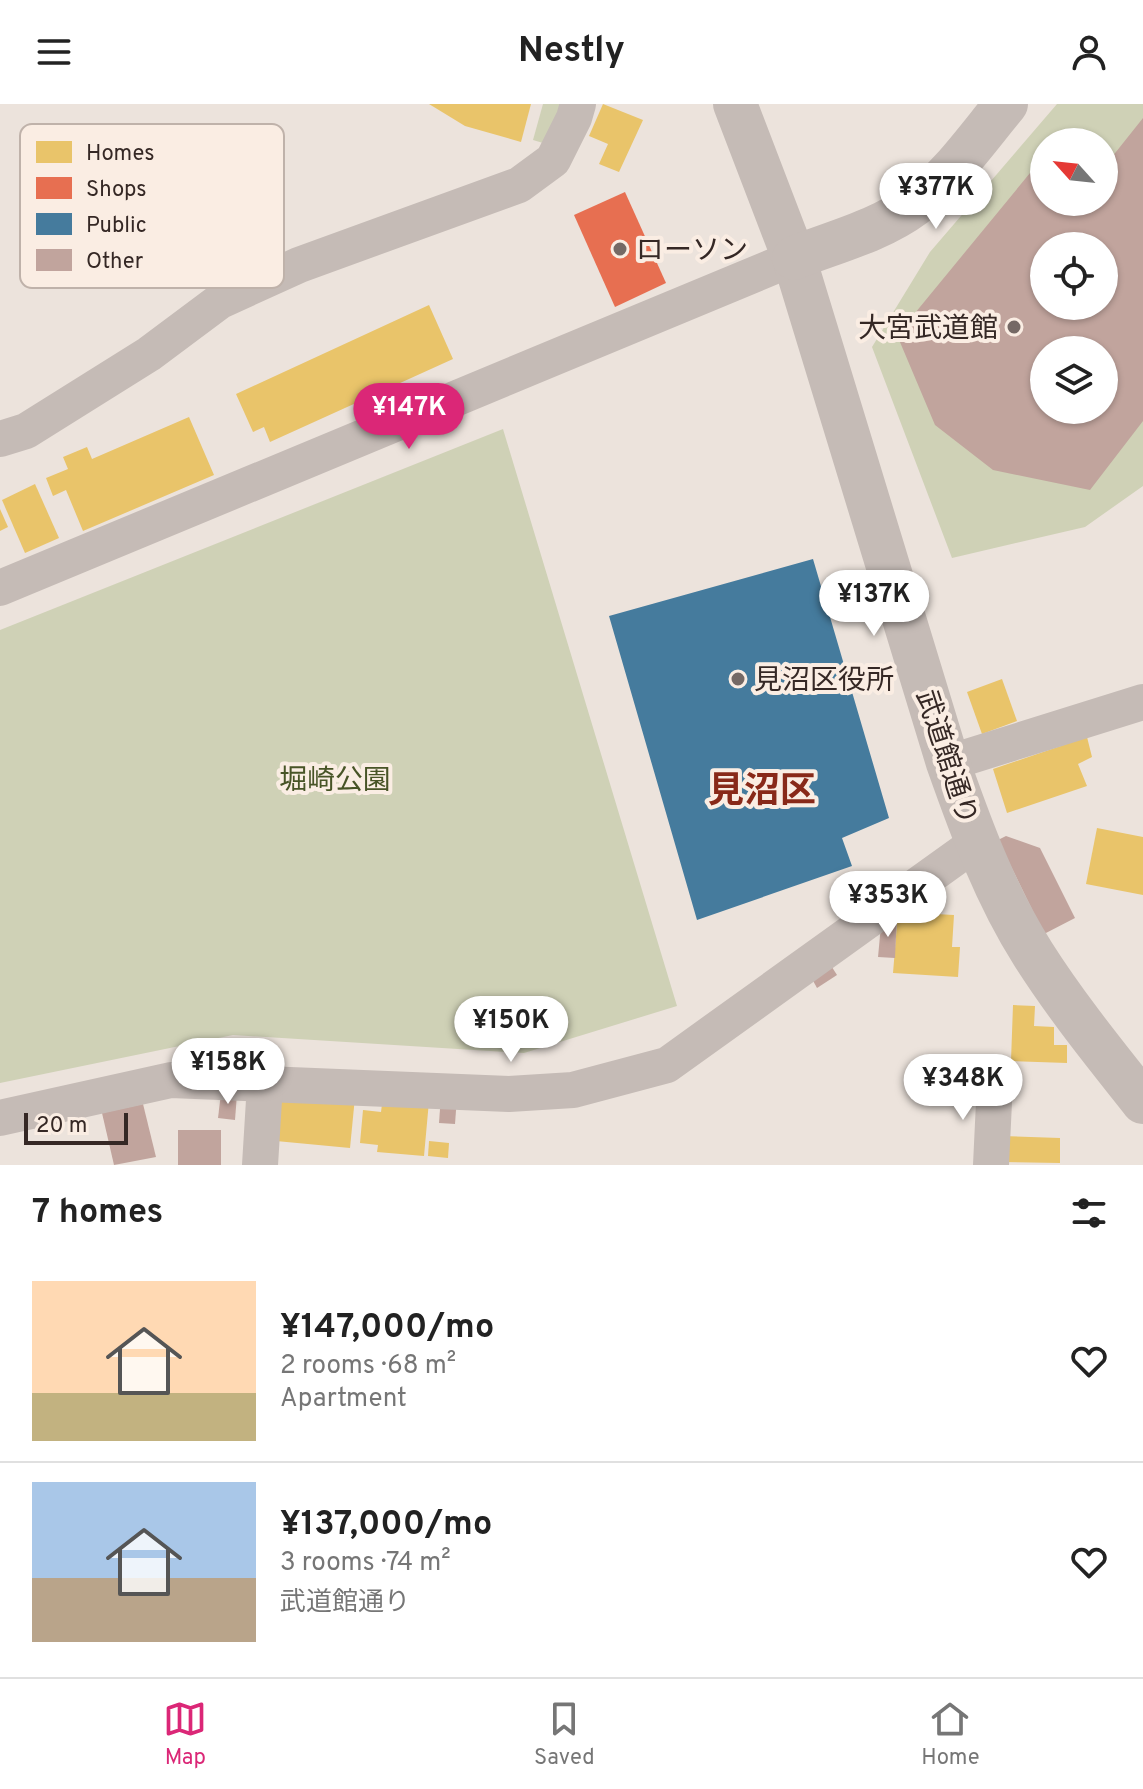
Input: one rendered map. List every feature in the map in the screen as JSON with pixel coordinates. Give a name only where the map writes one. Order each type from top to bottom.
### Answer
[{"type":"street","points":[[284,272],[519,185],[553,160],[578,104]]},
{"type":"street","name":"武道館通り","points":[[735,104],[794,258],[948,763],[976,843],[1032,952],[1066,1003],[1143,1102]]},
{"type":"street","points":[[0,588],[886,222],[914,205],[945,177],[1006,104]]},
{"type":"street","points":[[0,439],[26,431],[137,361],[220,301],[249,288]]},
{"type":"street","points":[[948,763],[1143,702]]},
{"type":"street","points":[[0,1118],[171,1080],[509,1094],[573,1090],[667,1065],[976,843]]},
{"type":"street","points":[[991,1165],[995,1081]]},
{"type":"street","points":[[260,1165],[265,1084]]},
{"type":"green space","points":[[543,104],[565,104],[553,146],[533,140]]},
{"type":"green space","name":"大宮武道館","points":[[1057,104],[1143,104],[1143,486],[1085,527],[952,558],[872,347],[930,252],[1030,135],[1030,216],[1118,216],[1118,128],[1036,128]]},
{"type":"green space","name":"堀崎公園","points":[[503,429],[677,1006],[524,1053],[233,1035],[0,1083],[0,630]]},
{"type":"building: Homes","points":[[429,104],[531,104],[521,142],[465,126]]},
{"type":"building: Homes","points":[[603,104],[643,120],[619,172],[599,164],[608,144],[589,136]]},
{"type":"building: Homes","points":[[429,305],[453,359],[270,442],[264,427],[253,432],[236,394]]},
{"type":"building: Homes","points":[[189,417],[214,475],[83,531],[66,490],[53,496],[46,478],[68,469],[63,457],[87,447],[92,459]]},
{"type":"building: Homes","points":[[35,484],[59,538],[25,553],[2,500]]},
{"type":"building: Homes","points":[[0,509],[8,527],[0,531]]},
{"type":"building: Homes","points":[[1002,679],[1017,721],[982,734],[967,692]]},
{"type":"building: Homes","points":[[1087,737],[1092,757],[1078,764],[1087,786],[1007,813],[993,769]]},
{"type":"building: Homes","points":[[1097,828],[1143,837],[1143,895],[1086,884]]},
{"type":"building: Homes","points":[[898,912],[954,915],[952,947],[960,947],[958,977],[893,973]]},
{"type":"building: Homes","points":[[1013,1005],[1035,1006],[1034,1026],[1054,1027],[1054,1045],[1067,1045],[1067,1063],[1011,1061]]},
{"type":"building: Homes","points":[[280,1090],[355,1097],[350,1148],[276,1141]]},
{"type":"building: Homes","points":[[383,1097],[429,1101],[424,1156],[377,1152],[378,1145],[360,1143],[363,1110],[381,1112]]},
{"type":"building: Homes","points":[[1002,1136],[1060,1138],[1060,1163],[1001,1162]]},
{"type":"building: Homes","points":[[429,1141],[449,1143],[448,1158],[428,1156]]},
{"type":"building: Shops","name":"ローソン","points":[[625,192],[666,283],[615,307],[574,215]]},
{"type":"building: Public","points":[[813,559],[889,818],[842,838],[852,866],[697,920],[609,616]]},
{"type":"building: Other","points":[[1143,118],[1143,421],[1090,490],[993,470],[935,425],[897,335],[1030,173],[1030,216],[1118,216],[1118,149]]},
{"type":"building: Other","points":[[1006,836],[1040,848],[1075,918],[1044,934],[998,840]]},
{"type":"building: Other","points":[[897,915],[895,958],[878,957],[881,925]]},
{"type":"building: Other","points":[[830,964],[837,975],[817,988],[811,977]]},
{"type":"building: Other","points":[[221,1093],[237,1094],[235,1120],[218,1118]]},
{"type":"building: Other","points":[[441,1095],[457,1097],[455,1124],[439,1123]]},
{"type":"building: Other","points":[[143,1104],[156,1157],[114,1165],[102,1113]]},
{"type":"building: Other","points":[[178,1130],[221,1130],[221,1165],[178,1165]]},
{"type":"place","name":"ローソン","points":[[620,249]]},
{"type":"place","name":"大宮武道館","points":[[1014,327]]},
{"type":"place","name":"見沼区役所","points":[[738,679]]},
{"type":"district","name":"見沼区","points":[[762,789]]}]
